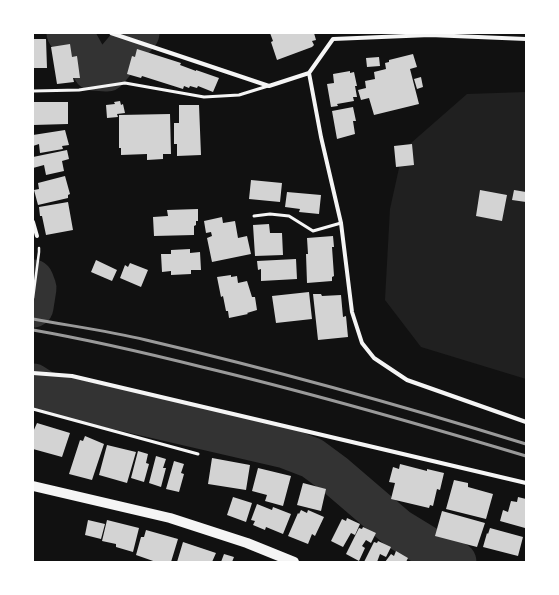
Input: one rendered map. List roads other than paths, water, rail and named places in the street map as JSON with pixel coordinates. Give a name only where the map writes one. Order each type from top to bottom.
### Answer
[{"type":"main road","points":[[33,486],[170,518],[246,543],[294,562]]},
{"type":"street","points":[[111,33],[118,34],[123,37],[269,86],[309,73],[333,39],[332,33]]},
{"type":"street","points":[[333,39],[430,35],[526,39]]},
{"type":"street","points":[[309,73],[321,137],[341,223],[352,312],[362,343],[374,358],[407,380],[526,422]]},
{"type":"street","points":[[33,222],[37,236]]},
{"type":"street","points":[[33,373],[41,372],[72,376],[526,483]]},
{"type":"lane","points":[[512,38],[514,33]]},
{"type":"lane","points":[[33,91],[79,90],[125,83],[204,96],[239,95],[269,86]]},
{"type":"lane","points":[[254,216],[270,214],[289,216],[313,231],[341,223]]},
{"type":"lane","points":[[33,409],[198,454]]},
{"type":"waterway","points":[[67,33],[73,34],[93,70],[107,71],[139,33]]},
{"type":"waterway","points":[[33,280],[36,288],[33,307]]},
{"type":"waterway","points":[[33,384],[44,391],[286,448],[312,458],[335,475],[398,529],[434,551],[456,562]]},
{"type":"railway","points":[[33,319],[104,331],[242,363],[384,402],[526,444]]},
{"type":"railway","points":[[33,330],[139,352],[284,387],[526,456]]}]
